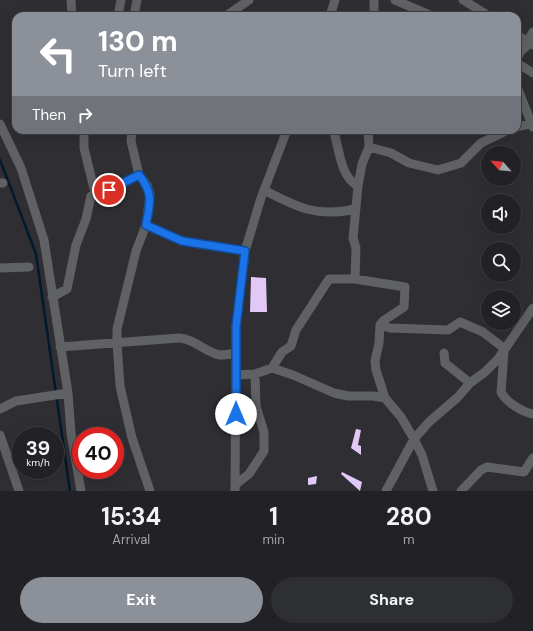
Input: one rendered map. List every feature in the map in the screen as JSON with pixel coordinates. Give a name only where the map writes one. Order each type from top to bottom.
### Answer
[{"type":"street","points":[[71,0],[72,12]]},
{"type":"street","points":[[118,12],[120,0]]},
{"type":"street","points":[[135,12],[137,0]]},
{"type":"street","points":[[232,12],[249,0]]},
{"type":"street","points":[[331,12],[335,0]]},
{"type":"street","points":[[374,0],[374,12]]},
{"type":"street","points":[[396,0],[412,3],[426,12]]},
{"type":"street","points":[[464,0],[483,12]]},
{"type":"street","points":[[531,44],[530,37],[533,32]]},
{"type":"street","points":[[521,38],[531,44]]},
{"type":"street","points":[[521,51],[531,44]]},
{"type":"street","points":[[521,66],[533,73]]},
{"type":"street","points":[[521,97],[532,124],[521,126]]},
{"type":"street","points":[[0,124],[21,168],[44,240],[60,347],[65,393],[81,491]]},
{"type":"street","points":[[84,134],[84,148],[96,193]]},
{"type":"street","points":[[131,134],[130,141],[139,175],[147,185],[150,194],[146,225],[136,250],[117,329],[117,343],[120,386],[132,438],[150,491]]},
{"type":"street","points":[[235,488],[236,327],[245,251],[264,190],[285,134]]},
{"type":"street","points":[[334,134],[345,172],[350,182],[358,186]]},
{"type":"street","points":[[355,279],[355,209],[362,164],[369,147],[368,134]]},
{"type":"street","points":[[369,147],[391,153],[409,163],[438,170],[461,164],[481,143],[500,134]]},
{"type":"street","points":[[52,297],[67,289],[76,245],[86,219],[90,198],[96,193],[109,190],[139,175]]},
{"type":"street","points":[[264,190],[311,211],[355,209]]},
{"type":"street","points":[[146,225],[182,241],[245,251]]},
{"type":"street","points":[[0,268],[29,267]]},
{"type":"street","points":[[272,368],[282,352],[291,346],[296,330],[327,281],[333,279],[355,279],[405,287],[404,307],[383,321],[380,325],[379,343],[375,361],[385,398],[401,417],[414,438],[422,455],[433,491]]},
{"type":"street","points":[[386,491],[414,438],[470,383],[485,372],[505,349],[533,308]]},
{"type":"street","points":[[380,325],[390,328],[448,330],[460,322],[483,332],[505,349]]},
{"type":"street","points":[[60,347],[179,338],[196,342],[215,353],[222,355],[236,353]]},
{"type":"street","points":[[505,349],[501,392],[503,396],[517,406],[533,414]]},
{"type":"street","points":[[444,353],[445,363],[470,383]]},
{"type":"street","points":[[236,375],[255,374],[272,368],[293,375],[334,393],[348,396],[372,396],[385,398]]},
{"type":"street","points":[[235,488],[249,474],[264,451],[264,432],[256,406],[255,374]]},
{"type":"street","points":[[0,409],[16,400],[65,393]]},
{"type":"street","points":[[0,435],[19,491]]},
{"type":"street","points":[[461,491],[481,470],[487,467],[524,472],[533,458]]},
{"type":"building","points":[[251,277],[266,278],[267,312],[250,312]]},
{"type":"building","points":[[356,429],[361,430],[358,445],[361,446],[361,455],[351,448]]},
{"type":"building","points":[[342,472],[362,482],[360,491],[341,474]]},
{"type":"building","points":[[317,476],[316,484],[308,485],[308,478]]},
{"type":"waterway","points":[[0,160],[36,254],[70,491]]},
{"type":"route","points":[[109,190],[139,175],[150,190],[149,210],[146,225],[182,241],[245,251],[236,327],[236,414]]}]
